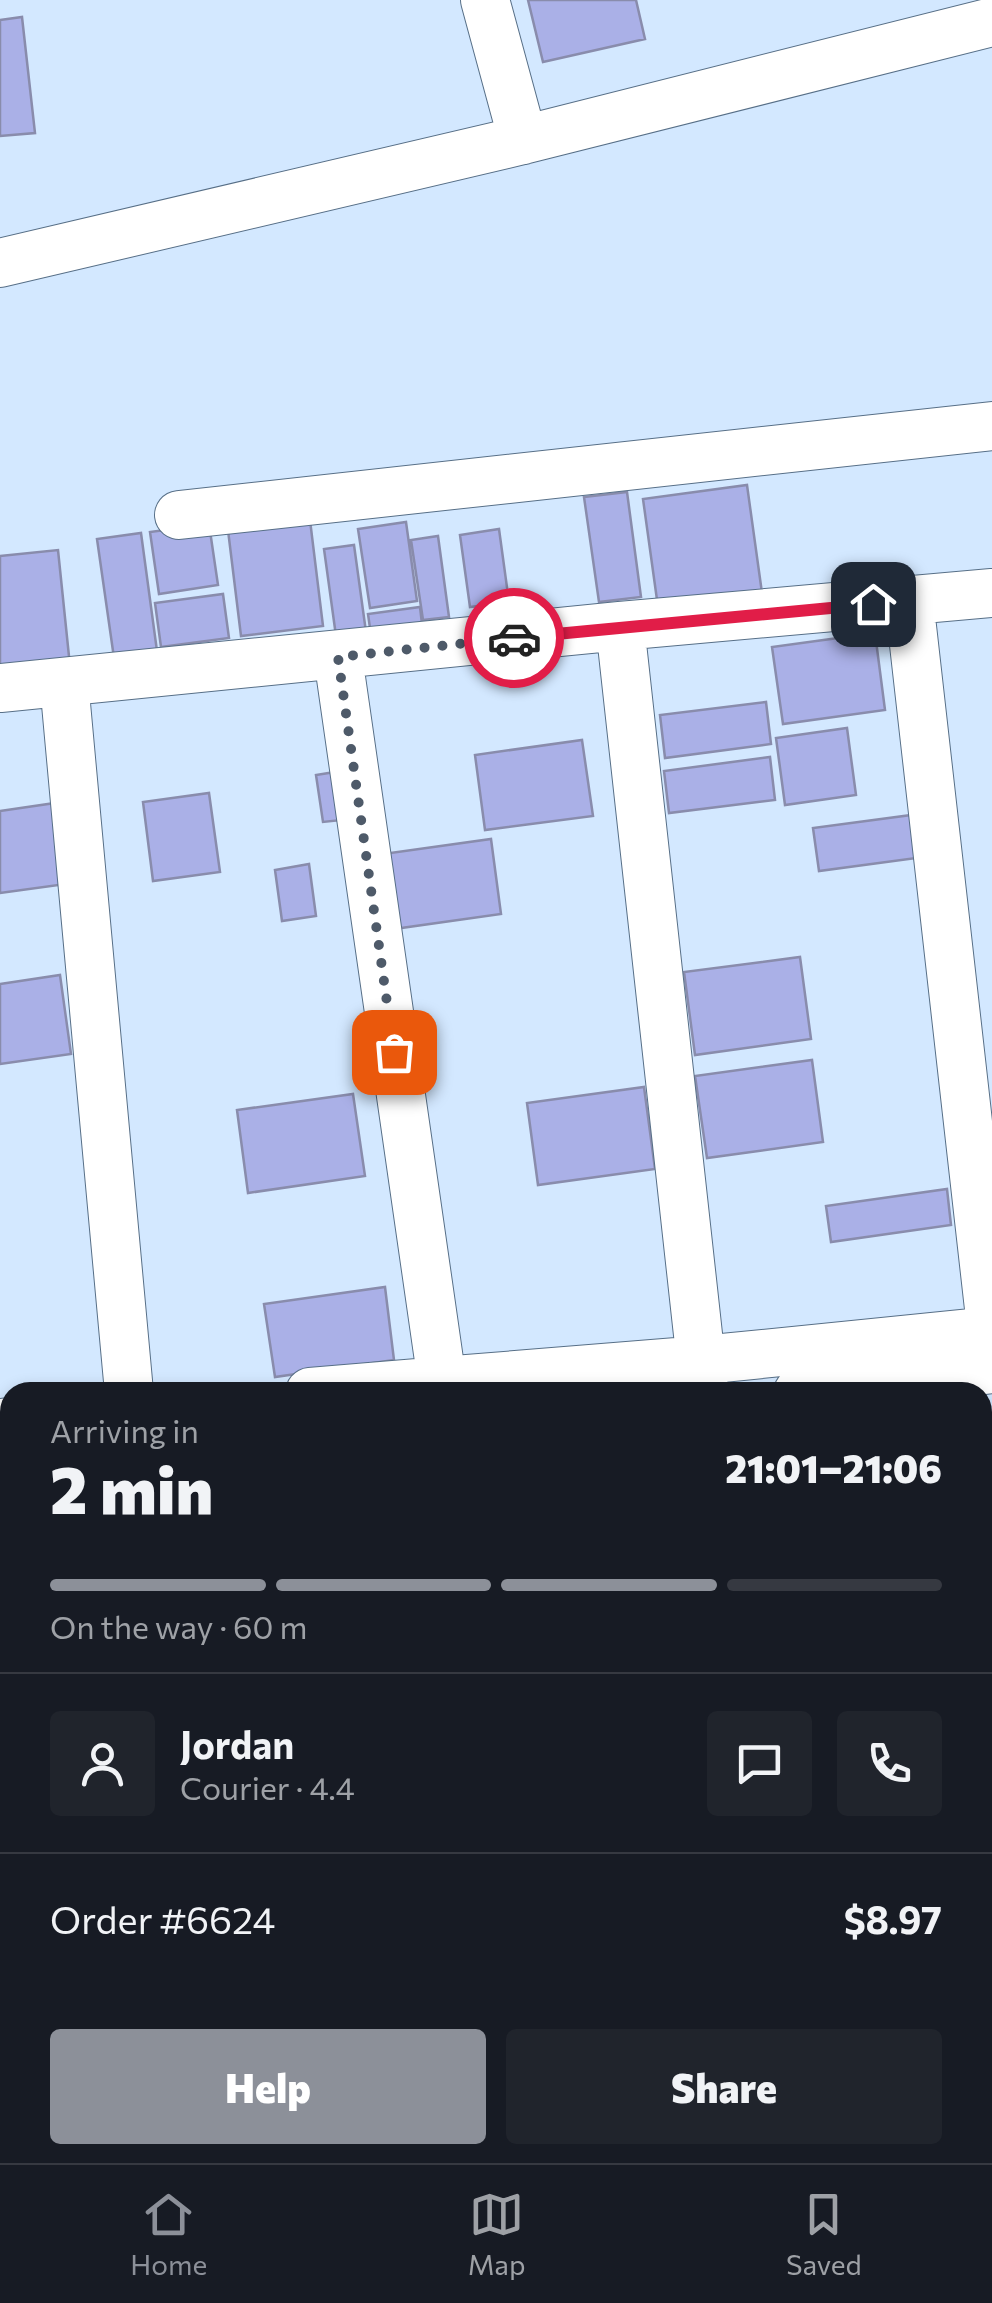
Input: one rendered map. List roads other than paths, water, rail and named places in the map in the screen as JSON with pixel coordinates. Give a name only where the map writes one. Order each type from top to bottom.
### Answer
[{"type":"street","points":[[485,0],[523,140]]},
{"type":"street","points":[[0,263],[523,140],[992,22]]},
{"type":"street","points":[[179,514],[992,426]]},
{"type":"street","points":[[0,688],[992,593]]},
{"type":"street","points":[[430,1382],[703,1376],[992,1332],[910,600]]},
{"type":"street","points":[[620,626],[703,1376]]},
{"type":"street","points":[[338,657],[442,1381]]},
{"type":"street","points":[[64,682],[128,1382]]},
{"type":"street","points":[[879,1382],[992,1368]]}]
